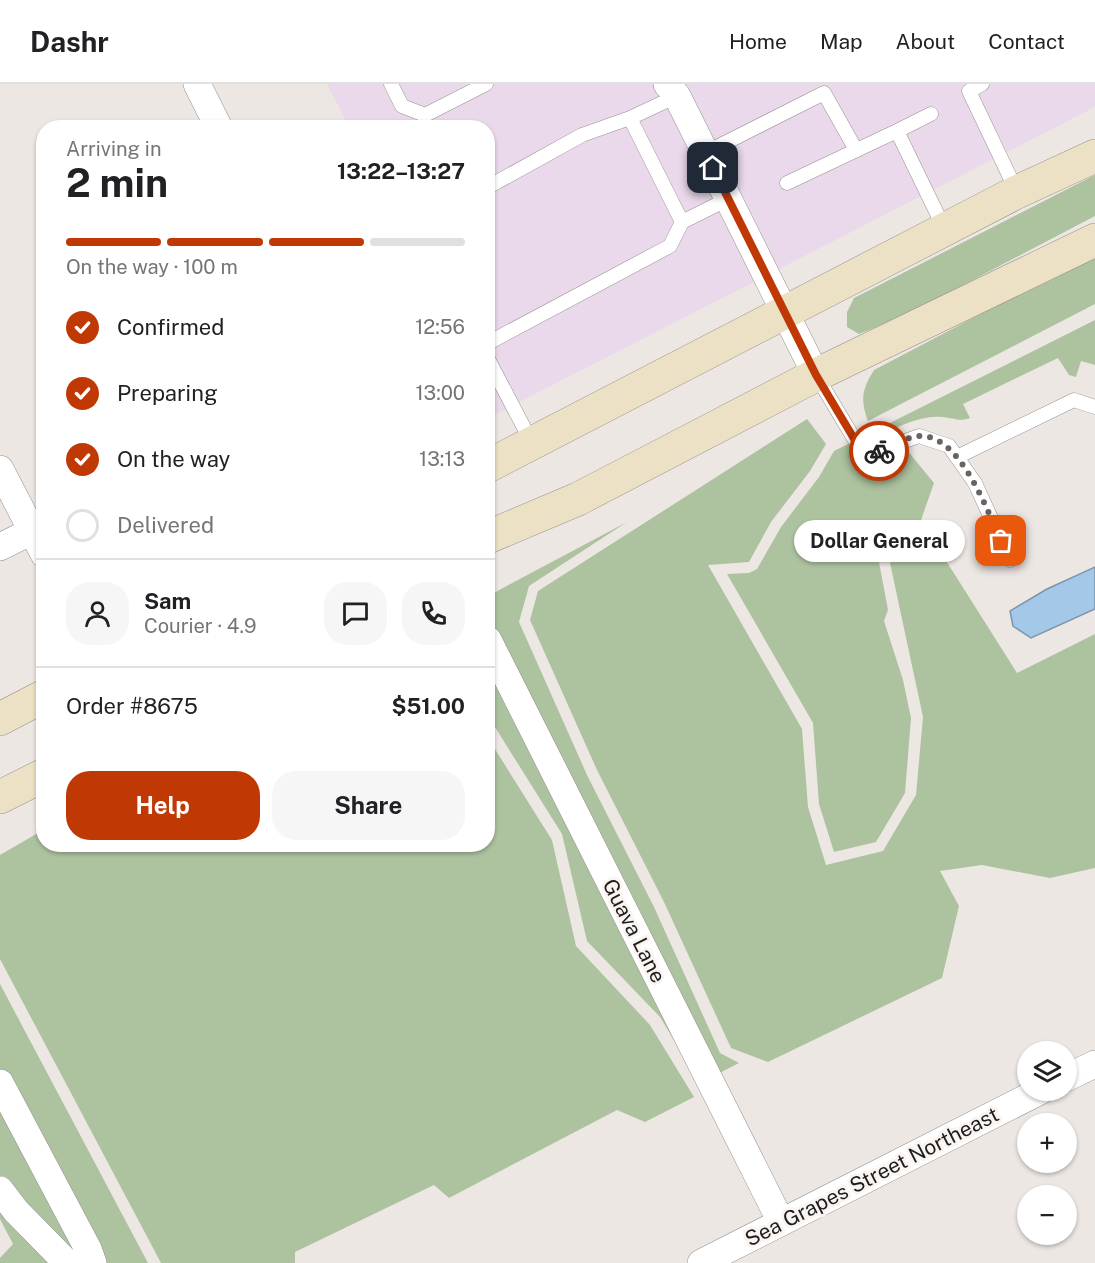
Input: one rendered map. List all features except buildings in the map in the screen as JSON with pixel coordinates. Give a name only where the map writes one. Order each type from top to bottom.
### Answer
[{"type":"main road","points":[[495,462],[1017,192],[1095,156]]},
{"type":"main road","points":[[495,534],[578,498],[816,375],[1095,240]]},
{"type":"main road","points":[[0,718],[36,700]]},
{"type":"main road","points":[[0,797],[36,779]]},
{"type":"street","points":[[197,84],[215,120]]},
{"type":"street","points":[[672,90],[816,375]]},
{"type":"street","points":[[0,469],[36,538]]},
{"type":"street","points":[[0,547],[36,542]]},
{"type":"street","name":"Guava Lane","points":[[495,654],[782,1222]]},
{"type":"street","points":[[1077,1073],[1095,1064]]},
{"type":"street","points":[[1,1086],[88,1249],[93,1263]]},
{"type":"street","name":"Sea Grapes Street Northeast","points":[[701,1263],[1020,1101]]},
{"type":"street","points":[[0,1190],[16,1211],[67,1263]]},
{"type":"lane","points":[[391,84],[402,106],[425,115],[486,84]]},
{"type":"lane","points":[[982,84],[967,88],[1017,192]]},
{"type":"lane","points":[[705,153],[818,88],[856,150]]},
{"type":"lane","points":[[495,183],[582,135],[630,118],[672,90]]},
{"type":"lane","points":[[787,183],[931,114]]},
{"type":"lane","points":[[630,118],[682,222]]},
{"type":"lane","points":[[897,131],[945,230]]},
{"type":"lane","points":[[495,339],[670,246],[682,222],[728,199]]},
{"type":"lane","points":[[495,372],[532,443]]},
{"type":"lane","points":[[816,375],[856,442],[872,453],[920,436],[949,446],[975,483],[1010,561]]},
{"type":"lane","points":[[957,457],[1074,400],[1095,407]]},
{"type":"shaded area","points":[[327,84],[1095,84],[1095,107],[496,414],[495,120],[345,120]]},
{"type":"green space","points":[[1095,175],[1095,216],[906,315],[859,334],[847,327],[847,312],[854,298]]},
{"type":"green space","points":[[1095,254],[1095,304],[868,421],[863,401],[867,383],[874,370]]},
{"type":"green space","points":[[1095,320],[1095,365],[1081,361],[1076,377],[1069,375],[1058,358],[963,404],[970,418],[959,420],[942,417],[926,418],[882,434],[876,430]]},
{"type":"green space","points":[[807,419],[826,444],[810,471],[771,522],[749,562],[708,565],[802,729],[808,807],[826,865],[883,851],[916,795],[923,717],[890,563],[926,529],[1017,673],[1095,634],[1095,868],[1050,878],[982,865],[940,871],[959,906],[942,978],[768,1062],[731,1048],[664,902],[597,770],[530,620],[538,591]]},
{"type":"green space","points":[[860,438],[902,444],[934,483],[921,520],[882,555],[879,562],[888,610],[884,621],[903,680],[911,718],[905,793],[876,842],[834,852],[819,804],[813,723],[727,574],[749,573],[757,569],[781,527],[819,477],[834,451]]},
{"type":"green space","points":[[627,522],[529,586],[519,622],[587,775],[654,907],[720,1053],[739,1063],[700,1083],[660,1017],[587,941],[562,834],[495,727],[495,592]]},
{"type":"green space","points":[[495,749],[552,840],[576,946],[650,1025],[694,1097],[645,1122],[617,1110],[449,1198],[434,1185],[295,1252],[295,1263],[161,1263],[0,959],[0,855],[36,834],[36,852],[495,852]]},
{"type":"green space","points":[[0,984],[148,1263],[0,1263],[0,1258],[13,1244],[0,1219]]},
{"type":"water","points":[[1095,567],[1095,609],[1031,638],[1013,626],[1010,611],[1047,589]]},
{"type":"way so far","points":[[879,451],[920,436],[949,446],[975,483],[1001,541]]},
{"type":"place","name":"Dollar General","points":[[1001,541]]},
{"type":"route","points":[[713,168],[816,375],[856,442],[872,453],[879,451]]}]
